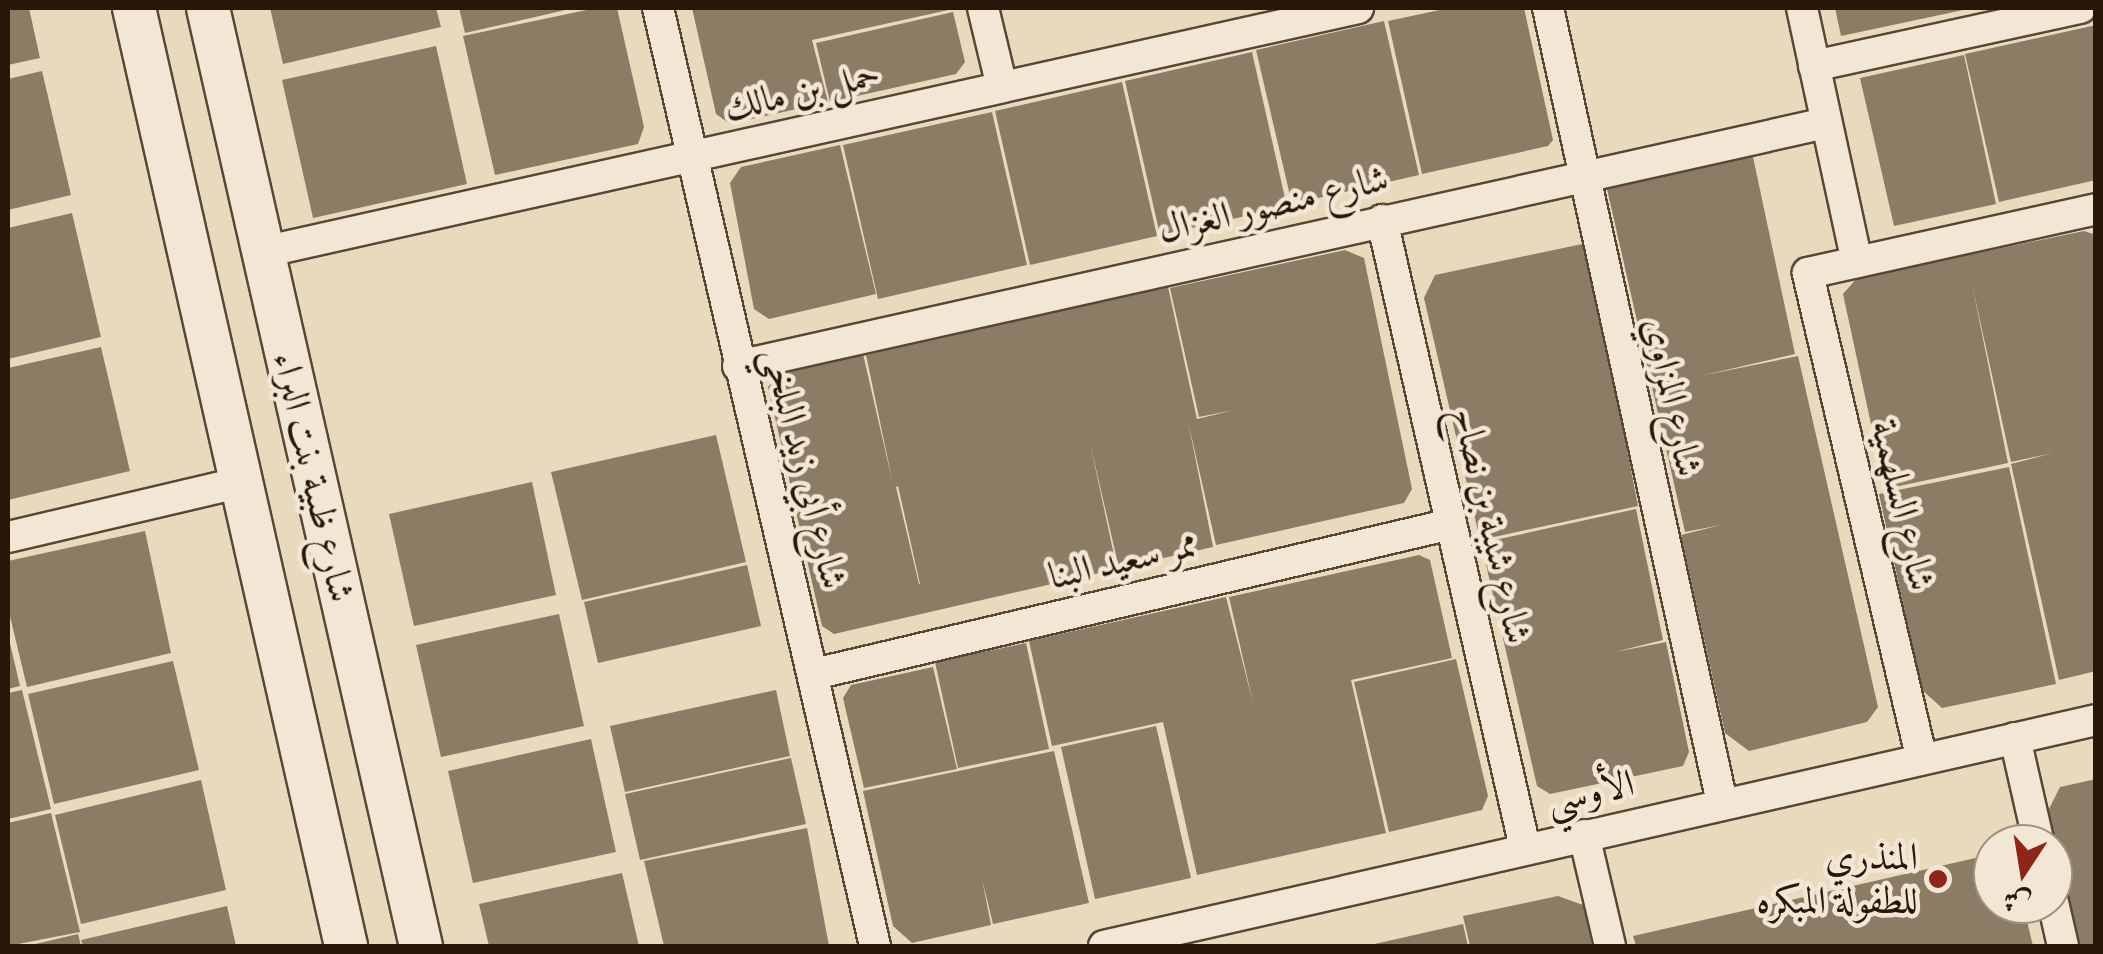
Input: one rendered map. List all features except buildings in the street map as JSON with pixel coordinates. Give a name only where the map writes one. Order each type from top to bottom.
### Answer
[{"type":"street","name":"شارع ظبية بنت البراء","points":[[134,8],[238,484],[346,946]]},
{"type":"street","name":"شارع ظبية بنت البراء","points":[[208,8],[421,946]]},
{"type":"street","name":"شارع أبي زيد البلخي","points":[[658,8],[875,946]]},
{"type":"street","points":[[983,8],[1002,88]]},
{"type":"street","name":"حمل بن مالك","points":[[264,252],[1358,8]]},
{"type":"street","name":"شارع المزاوي","points":[[1548,8],[1722,803]]},
{"type":"street","points":[[1802,8],[1857,262],[2096,208]]},
{"type":"street","points":[[1814,66],[2081,8]]},
{"type":"street","name":"شارع منصور الغزال","points":[[738,366],[1582,172],[1826,122]]},
{"type":"street","name":"شارع شيبة بن نصاح","points":[[1382,220],[1524,848]]},
{"type":"street","name":"شارع السلهمية","points":[[1857,262],[1808,273],[1921,756]]},
{"type":"street","points":[[8,536],[238,484]]},
{"type":"street","name":"ممر سعيد البنا","points":[[814,674],[1451,524]]},
{"type":"street","name":"الأوسي","points":[[1104,946],[1921,756],[2096,720]]},
{"type":"street","points":[[2015,738],[2034,824]]},
{"type":"street","points":[[1584,835],[1610,946]]},
{"type":"place","name":"المنذري للطفولة المبكره","points":[[1938,879]]}]
